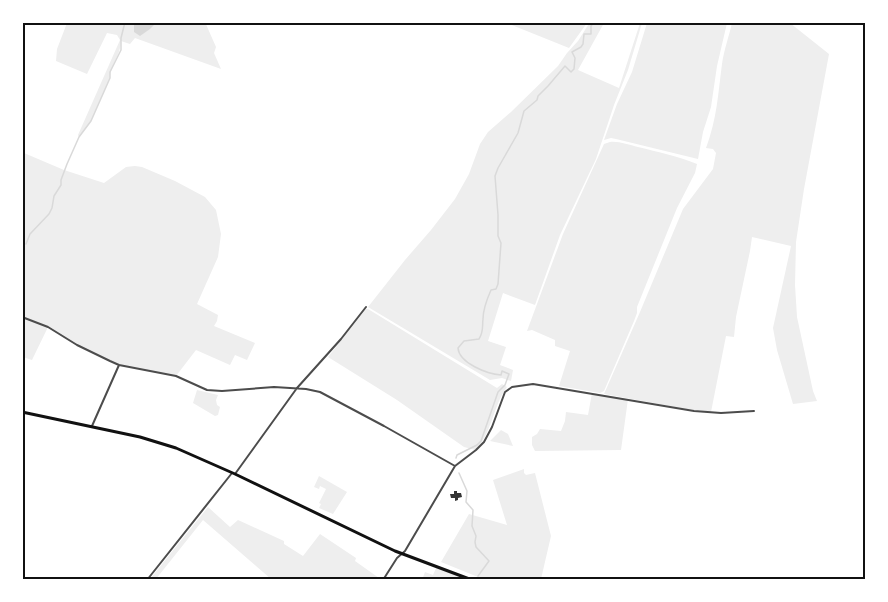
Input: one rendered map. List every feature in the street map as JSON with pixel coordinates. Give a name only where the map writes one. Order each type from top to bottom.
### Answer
[{"type":"main road","points":[[22,412],[140,437],[193,455],[401,554],[472,579]]},
{"type":"street","points":[[147,579],[233,474],[297,388],[366,307]]},
{"type":"street","points":[[22,317],[42,324],[83,348],[120,364],[176,376],[210,391],[262,387],[314,390],[455,466]]},
{"type":"street","points":[[92,426],[120,364]]},
{"type":"street","points":[[383,579],[409,543],[455,466],[484,442],[505,392],[512,387],[544,385],[703,412],[754,411]]},
{"type":"shaded area","points":[[205,22],[216,47],[214,53],[221,69],[135,38],[130,44],[121,41],[110,78],[91,121],[79,137],[120,40],[117,35],[107,33],[87,74],[56,61],[57,49],[67,23],[134,23],[134,32],[154,25],[153,23]]},
{"type":"shaded area","points":[[590,22],[604,23],[578,70],[619,88],[640,23],[642,23],[596,159],[560,235],[535,305],[503,293],[488,341],[506,347],[500,365],[513,370],[511,381],[502,378],[490,380],[368,307],[455,199],[469,174],[480,144],[488,132],[558,66]]},
{"type":"shaded area","points":[[134,23],[153,23],[154,25],[140,36],[134,32]]},
{"type":"shaded area","points":[[507,23],[587,23],[569,48]]},
{"type":"shaded area","points":[[647,23],[727,23],[711,107],[698,159],[616,139],[604,140],[632,72]]},
{"type":"shaded area","points":[[732,23],[789,23],[789,25],[790,23],[829,54],[796,242],[797,317],[817,401],[793,404],[773,328],[791,246],[752,237],[734,337],[726,336],[711,412],[604,394],[683,209],[713,169],[716,153],[713,149],[706,148],[715,117],[723,59]]},
{"type":"shaded area","points":[[610,142],[660,152],[697,164],[637,307],[634,321],[604,391],[600,393],[559,386],[570,351],[555,346],[555,340],[532,330],[527,331],[563,234],[604,144]]},
{"type":"shaded area","points":[[24,153],[64,170],[104,183],[126,167],[142,167],[205,197],[216,210],[221,234],[218,257],[197,304],[218,315],[214,326],[255,343],[247,360],[235,355],[230,365],[196,350],[176,376],[119,365],[77,345],[48,327],[32,360],[23,357],[22,156]]},
{"type":"shaded area","points":[[366,309],[497,388],[502,384],[507,387],[498,402],[486,435],[476,450],[464,447],[397,400],[328,357]]},
{"type":"shaded area","points":[[197,390],[218,395],[216,400],[220,407],[218,415],[215,416],[193,403]]},
{"type":"shaded area","points":[[592,393],[628,399],[621,450],[535,451],[532,437],[540,429],[561,431],[566,412],[588,415]]},
{"type":"shaded area","points":[[501,430],[508,434],[513,446],[490,441]]},
{"type":"shaded area","points":[[524,469],[526,475],[535,473],[551,536],[541,579],[483,579],[441,562],[469,514],[507,525],[493,480]]},
{"type":"shaded area","points":[[319,476],[347,492],[333,514],[319,508],[326,489],[320,486],[319,489],[314,487]]},
{"type":"shaded area","points":[[208,507],[230,527],[238,520],[284,541],[284,544],[303,556],[320,534],[356,558],[355,561],[379,578],[378,580],[271,579],[203,520],[156,579],[150,579]]},
{"type":"shaded area","points":[[437,566],[472,580],[422,580],[425,572],[433,575]]},
{"type":"building","points":[[454,491],[461,493],[462,497],[455,501],[450,494],[454,494]]},
{"type":"waterway","points":[[26,244],[30,234],[49,214],[54,196],[61,185],[79,137],[91,121],[121,50],[125,22]]},
{"type":"waterway","points":[[456,458],[457,455],[481,441],[498,392],[505,385],[509,374],[502,371],[501,375],[495,374],[475,367],[463,358],[458,348],[464,341],[479,339],[487,301],[491,290],[496,289],[498,284],[501,243],[498,236],[495,176],[518,133],[524,111],[537,100],[565,66],[571,72],[574,69],[575,58],[572,52],[581,47],[584,34],[591,34],[591,26],[594,22]]},
{"type":"waterway","points":[[459,473],[467,491],[466,502],[473,510],[472,526],[476,536],[476,547],[489,561],[478,576]]}]
